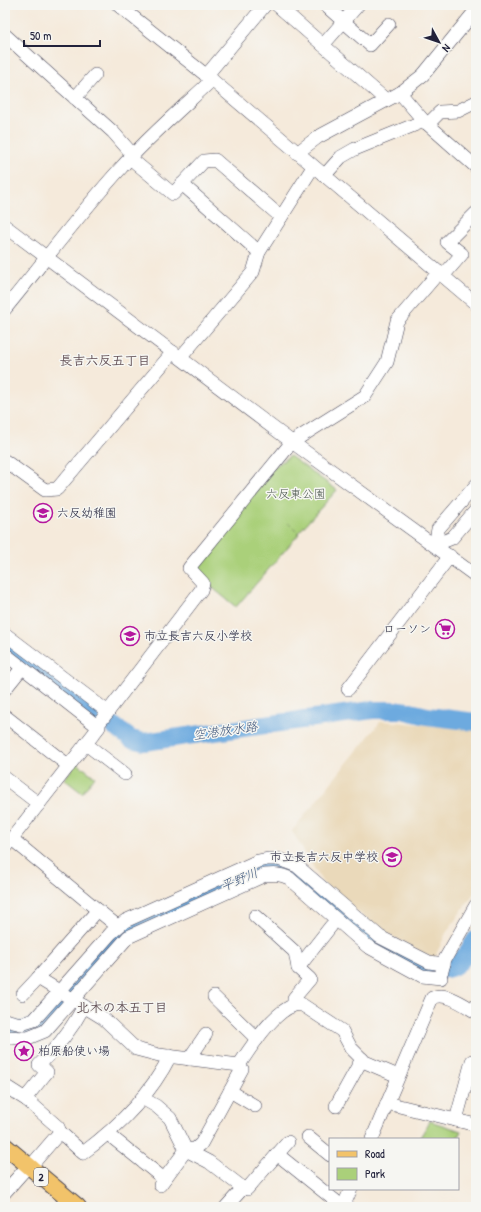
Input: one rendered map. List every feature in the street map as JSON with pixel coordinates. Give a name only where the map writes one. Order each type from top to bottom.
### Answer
[{"type":"main road","name":"2","points":[[5,1146],[29,1166],[69,1204]]},
{"type":"street","points":[[118,5],[134,10],[209,78],[476,304]]},
{"type":"street","points":[[5,310],[46,258],[132,156],[209,78],[265,5]]},
{"type":"street","points":[[277,5],[386,100]]},
{"type":"street","points":[[325,5],[370,45],[389,24]]},
{"type":"street","points":[[323,45],[358,5]]},
{"type":"street","points":[[297,153],[318,136],[400,93],[423,75],[476,10]]},
{"type":"street","points":[[5,35],[113,132],[132,156],[173,194],[204,161],[215,160],[281,217]]},
{"type":"street","points":[[75,98],[95,76]]},
{"type":"street","points":[[400,93],[426,123],[476,167]]},
{"type":"street","points":[[324,176],[341,157],[355,149],[426,123],[440,112],[458,111],[476,102]]},
{"type":"street","points":[[5,461],[45,490],[57,490],[253,272],[259,252],[313,167]]},
{"type":"street","points":[[182,184],[259,252]]},
{"type":"street","points":[[117,926],[8,842],[99,728],[97,726],[201,590],[203,583],[189,568],[292,442],[365,396],[387,362],[397,321],[462,254],[447,242],[476,213]]},
{"type":"street","points":[[5,226],[292,442],[476,576]]},
{"type":"street","points":[[435,545],[438,529],[476,485]]},
{"type":"street","points":[[435,545],[452,538],[476,510]]},
{"type":"street","points":[[348,689],[450,556]]},
{"type":"street","points":[[5,634],[108,712]]},
{"type":"street","points":[[5,654],[97,726]]},
{"type":"street","points":[[5,690],[22,668]]},
{"type":"street","points":[[5,716],[69,766]]},
{"type":"street","points":[[86,744],[125,774]]},
{"type":"street","points":[[5,778],[39,804]]},
{"type":"street","points":[[5,1020],[20,1024],[34,1020],[117,926],[125,920],[258,861],[268,859],[278,859],[297,866],[380,937],[429,962],[444,964]]},
{"type":"street","points":[[5,1037],[18,1039],[37,1035],[45,1031],[78,1003],[128,937],[265,875],[282,875],[289,878],[366,946],[422,976],[441,978]]},
{"type":"street","points":[[372,1138],[429,1002],[436,996],[444,964],[463,926],[476,905]]},
{"type":"street","points":[[23,994],[98,910]]},
{"type":"street","points":[[255,916],[296,952],[298,968],[310,979],[294,998],[294,1004]]},
{"type":"street","points":[[298,968],[330,926]]},
{"type":"street","points":[[38,978],[103,1018],[136,1049],[189,1059],[239,1065]]},
{"type":"street","points":[[436,996],[457,1001],[476,1012]]},
{"type":"street","points":[[214,997],[257,1039]]},
{"type":"street","points":[[27,1100],[28,1095],[47,1072],[39,1065],[51,1054],[75,1024],[78,1003]]},
{"type":"street","points":[[239,1065],[257,1039],[285,1009],[294,1004],[301,1004],[342,1031],[351,1048],[362,1059],[398,1076]]},
{"type":"street","points":[[189,1059],[206,1034]]},
{"type":"street","points":[[5,1086],[27,1100],[58,1127],[60,1132],[83,1153],[108,1134],[142,1098],[161,1072],[170,1056]]},
{"type":"street","points":[[336,1106],[362,1059]]},
{"type":"street","points":[[456,1120],[472,1061]]},
{"type":"street","points":[[108,1134],[162,1182],[186,1150],[195,1149],[201,1144],[242,1069],[239,1065]]},
{"type":"street","points":[[230,1091],[255,1106]]},
{"type":"street","points":[[142,1098],[156,1106],[170,1118],[186,1150],[209,1162],[242,1188],[247,1189],[288,1142]]},
{"type":"street","points":[[387,1103],[476,1125]]},
{"type":"street","points":[[5,1192],[60,1132]]},
{"type":"street","points":[[308,1137],[329,1154]]},
{"type":"street","points":[[277,1154],[343,1207],[351,1190]]},
{"type":"street","points":[[226,1207],[242,1188]]},
{"type":"shaded area","name":"市立長吉六反中学校","points":[[381,721],[476,729],[476,890],[446,933],[434,959],[378,928],[323,883],[292,831]]},
{"type":"green space","name":"六反東公園","points":[[290,456],[337,490],[298,533],[299,534],[236,607],[209,585],[210,582],[197,571],[196,564],[274,467]]},
{"type":"green space","points":[[77,763],[95,777],[82,793],[64,779]]},
{"type":"green space","points":[[430,1121],[461,1131],[458,1138],[420,1138]]},
{"type":"waterway","name":"空港放水路","points":[[5,644],[131,739],[144,742],[372,710],[402,710],[427,716],[476,722]]},
{"type":"waterway","name":"平野川","points":[[5,1028],[18,1031],[38,1026],[123,931],[142,920],[258,869],[268,867],[281,866],[294,872],[325,900],[368,935],[391,951],[413,963],[433,969],[450,968],[462,960],[476,939]]},
{"type":"place","name":"六反幼稚園","points":[[43,513]]},
{"type":"place","name":"ローソン","points":[[445,629]]},
{"type":"place","name":"市立長吉六反小学校","points":[[130,636]]},
{"type":"place","name":"市立長吉六反中学校","points":[[392,857]]},
{"type":"place","name":"柏原船使い場","points":[[24,1051]]},
{"type":"district","name":"長吉六反五丁目","points":[[105,360]]},
{"type":"district","name":"北木の本五丁目","points":[[122,1007]]}]
